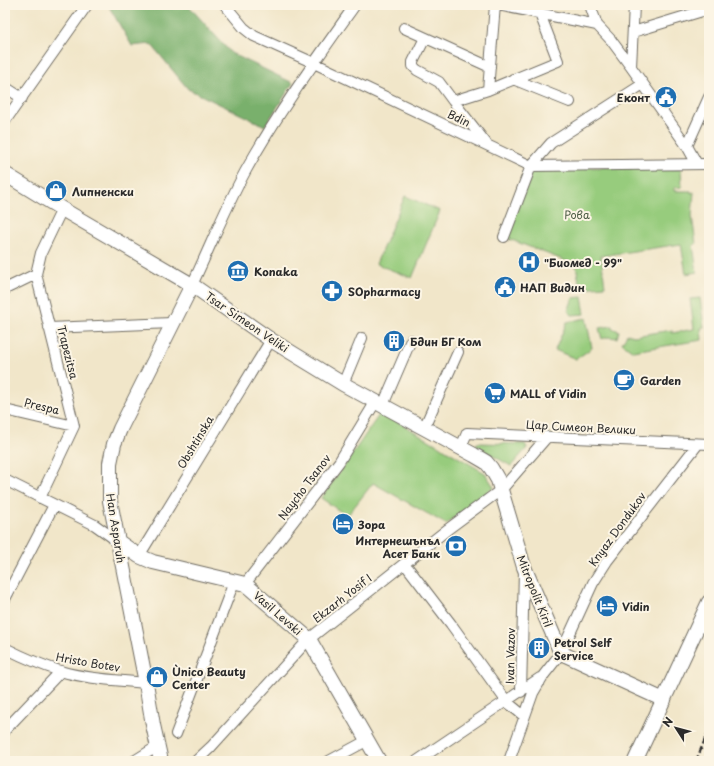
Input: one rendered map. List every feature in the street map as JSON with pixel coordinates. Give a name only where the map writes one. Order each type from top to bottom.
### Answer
[{"type":"street","points":[[5,121],[87,5]]},
{"type":"street","name":"Bdin","points":[[225,5],[244,28],[254,36],[531,166],[709,164]]},
{"type":"street","points":[[192,285],[245,173],[314,63],[355,5]]},
{"type":"street","points":[[488,90],[497,5],[597,25]]},
{"type":"street","points":[[590,5],[597,25],[611,40],[631,67],[698,164]]},
{"type":"street","points":[[631,67],[634,5]]},
{"type":"street","points":[[633,32],[709,9]]},
{"type":"street","points":[[453,101],[488,90],[558,61],[540,14]]},
{"type":"street","points":[[404,28],[490,67]]},
{"type":"street","points":[[425,38],[413,62],[413,66],[417,70],[439,82],[487,145]]},
{"type":"street","points":[[513,79],[570,102]]},
{"type":"street","points":[[504,237],[531,166],[551,144],[643,84]]},
{"type":"street","points":[[5,87],[22,98]]},
{"type":"street","points":[[687,146],[709,97]]},
{"type":"street","name":"Tsar Simeon Veliki","points":[[5,174],[192,285],[271,340],[343,384],[461,447],[486,462],[491,468]]},
{"type":"street","name":"Trapezitsa","points":[[62,209],[41,253],[36,274],[74,426]]},
{"type":"street","points":[[5,289],[36,274]]},
{"type":"street","name":"Han Asparuh","points":[[161,761],[116,540],[110,501],[110,463],[114,444],[120,429],[192,285]]},
{"type":"street","points":[[49,328],[172,323]]},
{"type":"street","points":[[343,384],[362,338]]},
{"type":"street","name":"Obshtinska","points":[[139,556],[271,340]]},
{"type":"street","name":"Naycho Tsanov","points":[[176,734],[240,583],[339,462],[380,403],[411,340]]},
{"type":"street","points":[[424,428],[458,352]]},
{"type":"street","name":"Prespa","points":[[5,410],[74,426]]},
{"type":"street","points":[[40,498],[74,426]]},
{"type":"street","name":"Цар Симеон Велики","points":[[461,447],[467,432],[709,444]]},
{"type":"street","name":"Ekzarh Yosif I","points":[[196,761],[211,747],[309,639],[502,488],[547,437]]},
{"type":"street","name":"Knyaz Dondukov","points":[[509,761],[533,693],[543,676],[562,653],[592,585],[607,561],[698,444]]},
{"type":"street","name":"Mitropolit Kiril","points":[[491,468],[496,474],[502,488],[524,567],[562,653]]},
{"type":"street","points":[[5,480],[95,525],[116,540]]},
{"type":"street","points":[[5,599],[54,505]]},
{"type":"street","name":"Vasil Levski","points":[[116,540],[139,556],[164,566],[240,583],[309,639],[379,761]]},
{"type":"street","points":[[405,564],[451,624],[506,702],[524,716]]},
{"type":"street","name":"Ivan Vazov","points":[[417,761],[521,692],[524,567]]},
{"type":"street","points":[[635,761],[709,602]]},
{"type":"street","name":"Hristo Botev","points":[[5,648],[61,671],[96,677],[146,682]]},
{"type":"street","points":[[562,653],[664,700]]},
{"type":"street","points":[[5,730],[61,671]]},
{"type":"street","name":"Knyaz Dondukov","points":[[521,692],[543,676]]},
{"type":"street","points":[[329,761],[368,740]]},
{"type":"street","points":[[134,761],[158,746]]},
{"type":"green space","points":[[108,5],[188,5],[231,53],[293,83],[265,126],[188,89],[151,44],[132,46]]},
{"type":"green space","name":"Рова","points":[[531,166],[681,169],[682,187],[674,188],[674,191],[694,192],[692,216],[696,244],[693,245],[697,272],[686,274],[681,244],[601,256],[605,286],[580,288],[576,265],[504,237]]},
{"type":"green space","points":[[405,196],[440,211],[412,278],[376,264]]},
{"type":"green space","points":[[582,297],[585,314],[572,315],[568,311],[573,298]]},
{"type":"green space","points":[[700,298],[704,327],[701,328],[702,340],[633,351],[622,343],[627,334],[634,336],[672,330],[672,333],[694,329],[690,299]]},
{"type":"green space","points":[[586,318],[592,348],[576,359],[555,350],[567,322]]},
{"type":"green space","points":[[612,326],[612,328],[619,331],[617,338],[608,337],[602,339],[599,328]]},
{"type":"green space","points":[[381,412],[485,473],[494,487],[446,524],[373,483],[347,516],[321,498]]},
{"type":"green space","points":[[477,443],[525,444],[527,448],[511,466],[476,446]]},
{"type":"railway","points":[[696,761],[709,730]]},
{"type":"place","name":"Еконт","points":[[666,97]]},
{"type":"place","name":"Липненски","points":[[56,191]]},
{"type":"place","name":"\"Биомед - 99\"","points":[[529,262]]},
{"type":"place","name":"Konaka","points":[[238,271]]},
{"type":"place","name":"НАП Видин","points":[[505,287]]},
{"type":"place","name":"SOpharmacy","points":[[332,291]]},
{"type":"place","name":"Бдин БГ Ком","points":[[394,341]]},
{"type":"place","name":"Garden","points":[[624,380]]},
{"type":"place","name":"MALL of Vidin","points":[[495,393]]},
{"type":"place","name":"Зора","points":[[343,524]]},
{"type":"place","name":"Интернешънъл Асет Банк","points":[[456,546]]},
{"type":"place","name":"Vidin","points":[[607,606]]},
{"type":"place","name":"Petrol Self Service","points":[[539,648]]},
{"type":"place","name":"Ùnico Beauty Center","points":[[157,677]]}]
